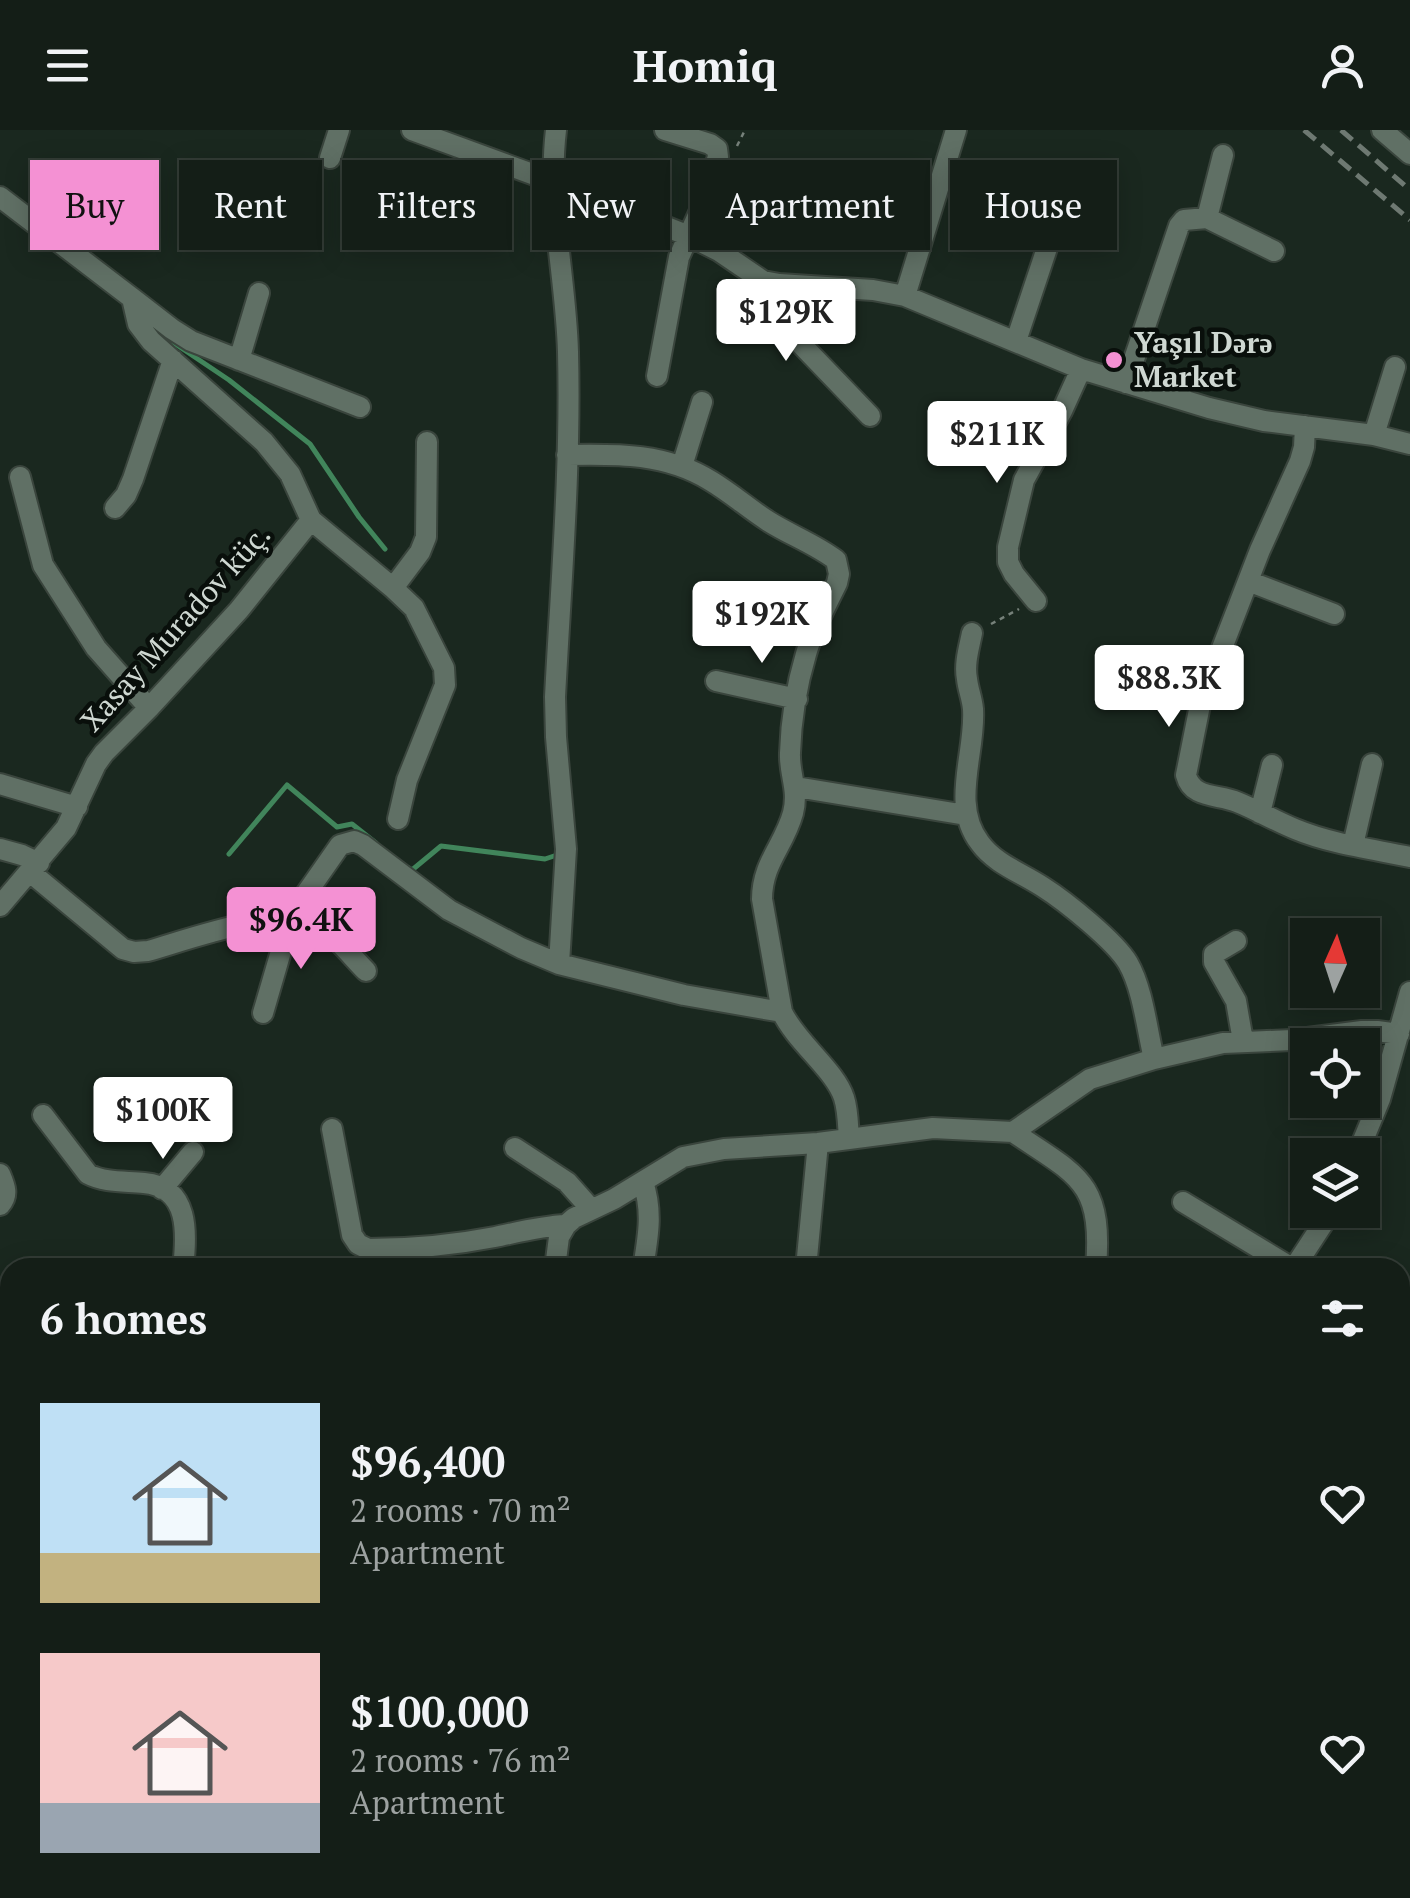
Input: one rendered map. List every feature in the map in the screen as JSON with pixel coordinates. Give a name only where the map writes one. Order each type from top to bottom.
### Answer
[{"type":"street","points":[[330,158],[339,130]]},
{"type":"street","points":[[412,130],[532,174]]},
{"type":"street","points":[[555,160],[556,130]]},
{"type":"street","points":[[657,376],[678,257],[700,213],[718,157],[710,144],[665,130]]},
{"type":"street","points":[[905,296],[956,130]]},
{"type":"street","points":[[1382,130],[1410,154]]},
{"type":"street","points":[[1207,218],[1224,155]]},
{"type":"street","name":"Xasay Muradov küç.","points":[[0,197],[132,298],[138,324],[151,340],[264,442],[290,474],[312,520],[239,610],[104,753],[66,828],[0,906]]},
{"type":"street","points":[[1126,383],[1184,220],[1207,218],[1274,252]]},
{"type":"street","points":[[670,229],[718,252],[763,281],[905,296],[1081,369],[1209,408],[1264,421],[1374,435],[1410,444]]},
{"type":"street","points":[[559,964],[566,848],[555,697],[568,355],[560,250]]},
{"type":"street","points":[[1016,340],[1046,250]]},
{"type":"street","points":[[763,281],[772,314],[870,416]]},
{"type":"street","points":[[238,360],[259,293]]},
{"type":"street","points":[[132,298],[191,341],[360,407]]},
{"type":"street","points":[[115,508],[133,479],[173,360]]},
{"type":"street","points":[[1374,435],[1395,367]]},
{"type":"street","points":[[1036,600],[1014,574],[1008,562],[1008,546],[1024,480],[1081,369]]},
{"type":"street","points":[[682,466],[702,402]]},
{"type":"street","points":[[1305,426],[1300,461],[1209,680],[1196,724],[1186,775],[1188,785],[1196,792],[1224,797],[1296,830],[1410,857]]},
{"type":"street","points":[[393,588],[420,552],[426,537],[427,442]]},
{"type":"street","points":[[567,454],[628,454],[682,466],[836,560],[837,583],[806,654],[797,699],[790,752],[796,787],[793,812],[788,830],[769,862],[762,899],[782,1012],[836,1081],[844,1097],[849,1139]]},
{"type":"street","points":[[20,477],[43,565],[96,648],[149,708]]},
{"type":"street","points":[[312,520],[414,608],[444,668],[444,686],[407,780],[398,818]]},
{"type":"street","points":[[1248,581],[1334,614]]},
{"type":"street","points":[[972,634],[966,675],[973,709],[966,814],[980,844],[994,857],[1044,887],[1128,962],[1154,1060]]},
{"type":"street","points":[[1160,664],[1209,680]]},
{"type":"street","points":[[716,681],[797,699]]},
{"type":"street","points":[[1353,844],[1372,764]]},
{"type":"street","points":[[1260,813],[1272,765]]},
{"type":"street","points":[[0,784],[76,807]]},
{"type":"street","points":[[796,787],[966,814]]},
{"type":"street","points":[[263,1013],[290,917],[340,846],[354,840],[449,910],[559,964],[684,995],[782,1012]]},
{"type":"street","points":[[0,849],[35,868],[123,949],[148,950],[290,917],[327,932],[366,971]]},
{"type":"street","points":[[1236,940],[1214,954],[1214,962],[1236,1002],[1243,1042]]},
{"type":"street","points":[[1364,1138],[1380,1099],[1410,992]]},
{"type":"street","points":[[1013,1132],[1090,1079],[1154,1060],[1223,1043],[1362,1032],[1400,1034]]},
{"type":"street","points":[[42,1115],[88,1174],[99,1180],[151,1184],[179,1205],[185,1220],[183,1258]]},
{"type":"street","points":[[557,1258],[566,1225],[668,1164],[703,1152],[933,1128],[1013,1132],[1070,1171],[1085,1186],[1094,1206],[1097,1258]]},
{"type":"street","points":[[332,1129],[352,1235],[368,1250],[442,1244],[566,1225]]},
{"type":"street","points":[[807,1258],[818,1142]]},
{"type":"street","points":[[515,1148],[567,1182],[591,1209]]},
{"type":"street","points":[[162,1189],[192,1152]]},
{"type":"street","points":[[0,1174],[6,1188],[0,1205]]},
{"type":"street","points":[[643,1182],[650,1211],[645,1258]]},
{"type":"street","points":[[1182,1202],[1276,1258]]},
{"type":"street","points":[[1300,1258],[1320,1228]]},
{"type":"path","points":[[972,634],[1036,600]]},
{"type":"waterway","points":[[162,335],[229,380],[310,444],[385,549]]},
{"type":"waterway","points":[[229,854],[287,785],[337,827],[352,824],[376,843]]},
{"type":"waterway","points":[[409,868],[412,870],[441,846],[545,859],[557,855],[557,850]]},
{"type":"railway","points":[[1304,130],[1410,220]]},
{"type":"railway","points":[[1341,130],[1410,190]]},
{"type":"place","name":"Yaşıl Dərə Market","points":[[1114,360]]}]
